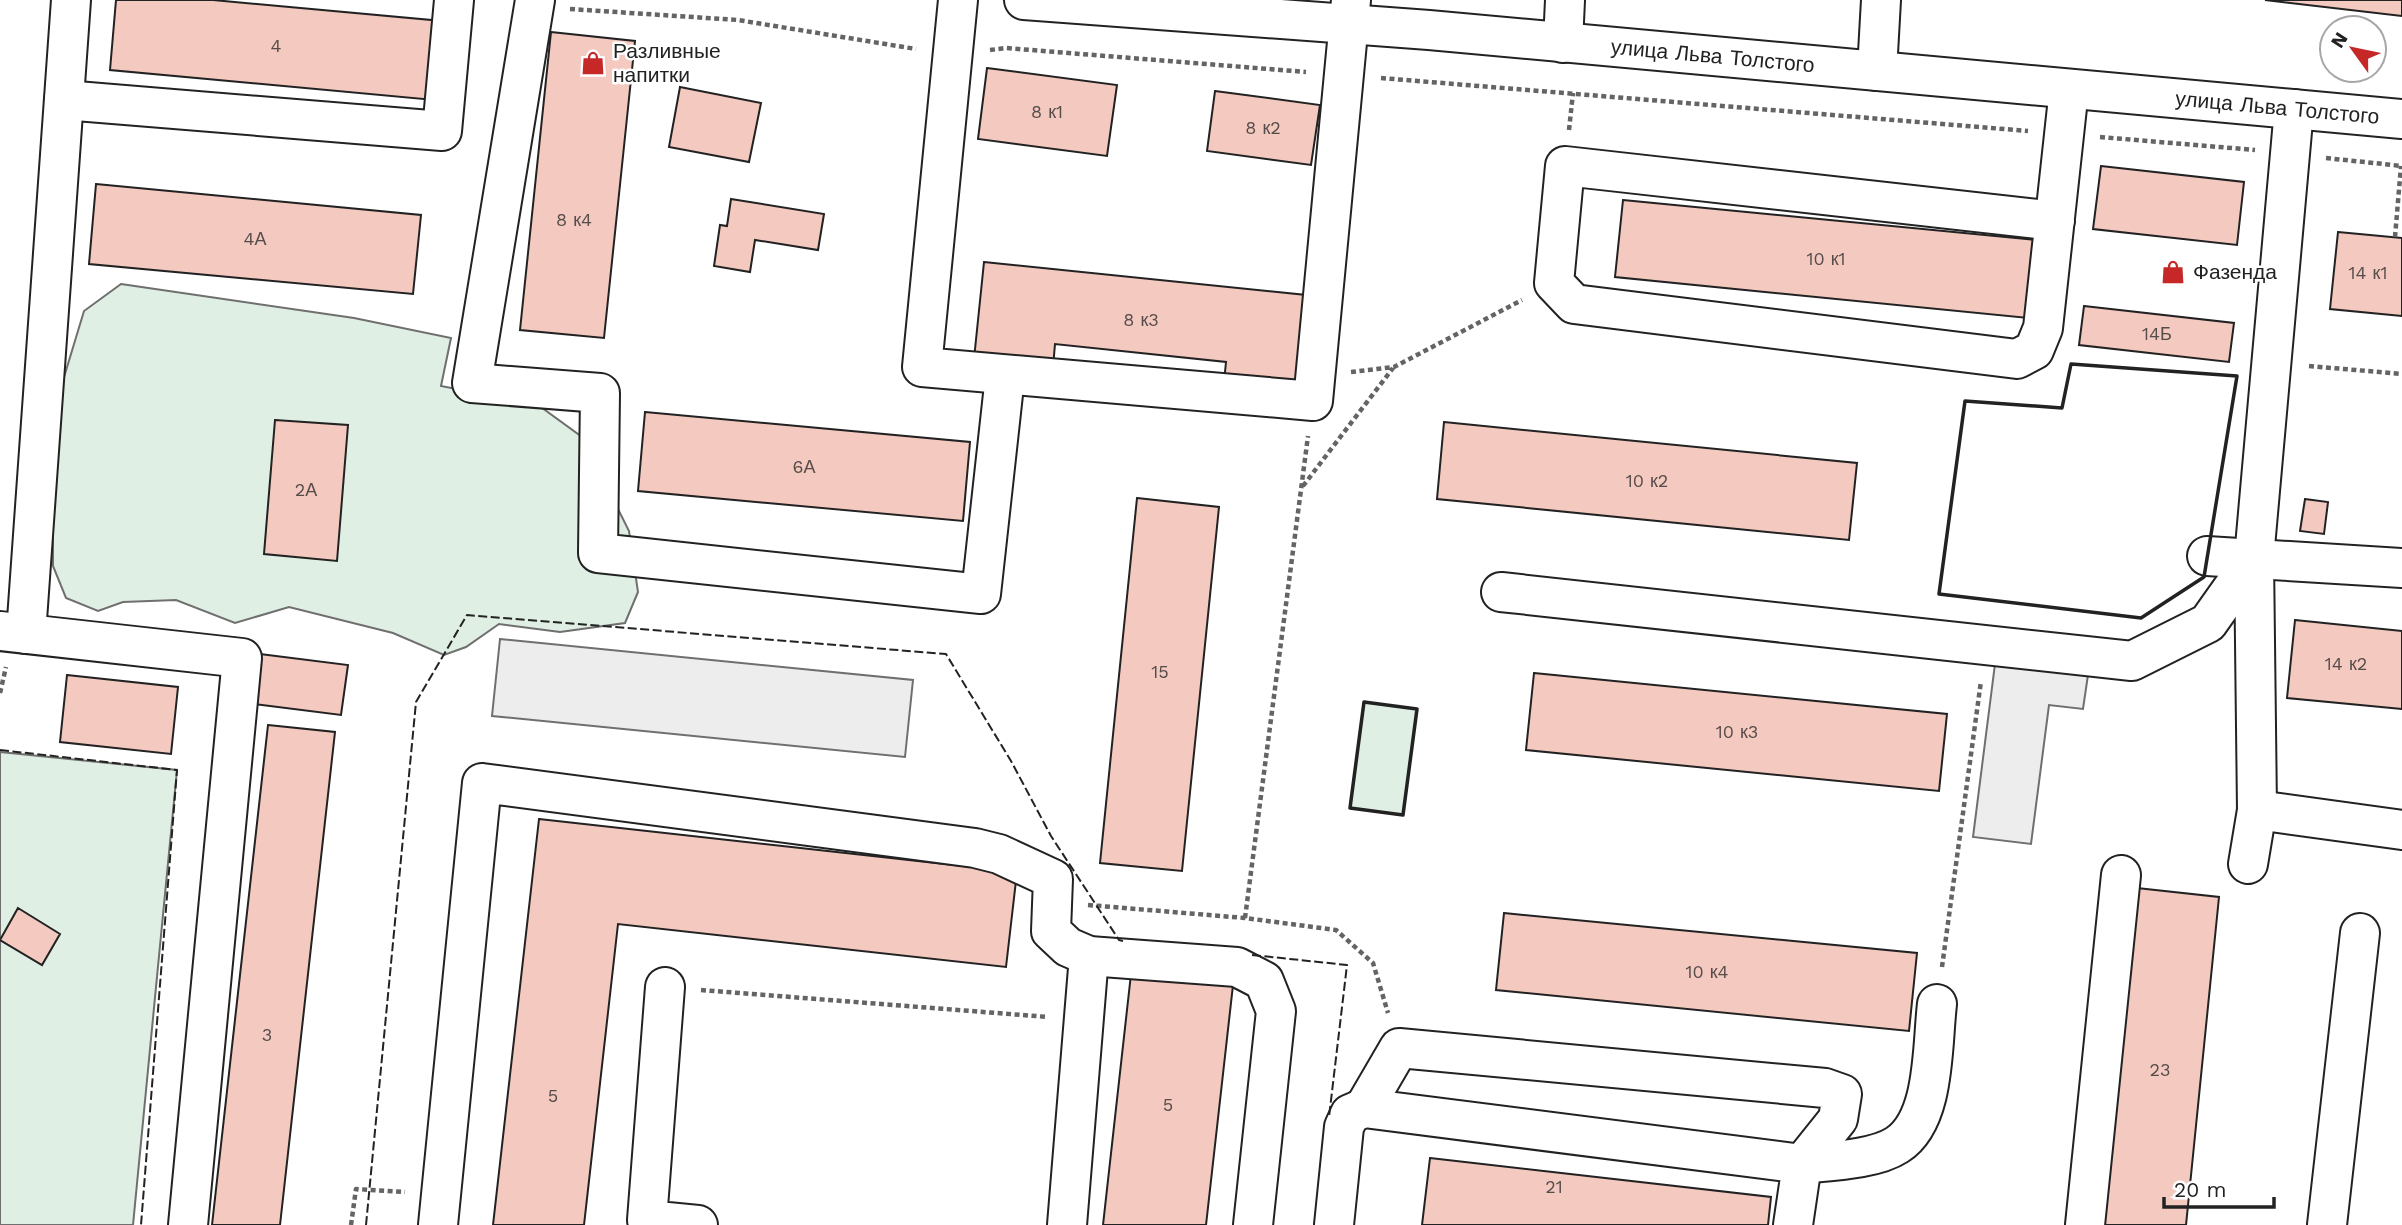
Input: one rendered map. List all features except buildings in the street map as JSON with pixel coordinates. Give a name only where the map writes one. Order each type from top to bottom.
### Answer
[{"type":"street","points":[[71,0],[64,100],[13,633],[242,658],[188,1225]]},
{"type":"street","points":[[64,100],[442,131],[454,0]]},
{"type":"street","points":[[958,0],[922,367],[1004,376],[1315,389],[1349,12]]},
{"type":"street","name":"улица Льва Толстого","points":[[1024,0],[1349,12],[1563,43],[2402,120]]},
{"type":"street","points":[[1563,43],[1565,0]]},
{"type":"street","points":[[1877,71],[1881,0]]},
{"type":"street","points":[[535,3],[472,383],[600,393],[598,553],[981,594],[1004,376]]},
{"type":"street","points":[[2055,221],[1565,166],[1554,283],[1574,304],[2017,359],[2034,350],[2043,328],[2055,221],[2068,89]]},
{"type":"street","points":[[2248,864],[2257,810],[2254,558],[2294,109]]},
{"type":"street","points":[[2207,556],[2402,568]]},
{"type":"street","points":[[1501,592],[2132,661],[2208,623],[2254,558]]},
{"type":"street","points":[[440,1210],[482,783],[975,848],[999,854],[1053,878],[1051,931],[1068,947],[1089,956],[1237,967],[1264,981],[1276,1011],[1253,1225]]},
{"type":"street","points":[[2257,810],[2402,830]]},
{"type":"street","points":[[2085,1225],[2121,875]]},
{"type":"street","points":[[2327,1225],[2360,933]]},
{"type":"street","points":[[1067,1225],[1089,956]]},
{"type":"street","points":[[665,987],[647,1220],[698,1225]]},
{"type":"street","points":[[1335,1225],[1343,1127],[1350,1114],[1364,1108],[1802,1164],[1845,1160],[1896,1146],[1914,1130],[1925,1107],[1937,1004]]},
{"type":"street","points":[[1364,1108],[1399,1048],[1825,1088],[1843,1094],[1838,1119],[1802,1164],[1793,1225]]},
{"type":"path","points":[[535,3],[738,20],[953,55],[1006,48],[2064,134],[2401,166],[2395,237]]},
{"type":"path","points":[[1245,918],[1315,389],[1394,367],[1554,283]]},
{"type":"path","points":[[2272,363],[2402,374]]},
{"type":"path","points":[[1301,488],[1394,367]]},
{"type":"path","points":[[1937,1004],[1985,645]]},
{"type":"path","points":[[1053,878],[1076,904],[1245,918],[1336,930],[1373,962],[1399,1048]]},
{"type":"path","points":[[665,987],[1084,1020]]},
{"type":"path","points":[[351,1225],[356,1189],[440,1210]]},
{"type":"green space","points":[[121,284],[354,318],[451,338],[441,386],[538,405],[582,437],[629,531],[638,592],[625,623],[560,632],[499,624],[466,647],[444,655],[393,633],[289,607],[235,623],[176,600],[123,602],[98,611],[66,598],[53,566],[53,485],[58,397],[84,311]]},
{"type":"green space","points":[[1364,702],[1417,709],[1403,815],[1350,808]]},
{"type":"green space","points":[[0,752],[177,770],[133,1225],[0,1225]]},
{"type":"shaded area","points":[[500,639],[913,680],[905,757],[492,716]]},
{"type":"shaded area","points":[[1996,656],[2089,668],[2083,709],[2049,705],[2031,844],[1973,837]]},
{"type":"fence","points":[[366,1225],[416,702],[467,615],[946,654],[1011,761],[1051,836],[1119,940],[1123,941]]},
{"type":"fence","points":[[0,750],[177,770],[141,1225]]},
{"type":"fence","points":[[1252,955],[1347,965],[1329,1117]]},
{"type":"wall","points":[[2071,364],[2237,376],[2204,577],[2141,618],[1939,594],[1965,401],[2062,408],[2071,364]]},
{"type":"wall","points":[[1364,702],[1417,709],[1403,815],[1350,808],[1364,702]]},
{"type":"place","name":"Разливные напитки","points":[[593,63]]},
{"type":"place","name":"Фазенда","points":[[2173,272]]}]
